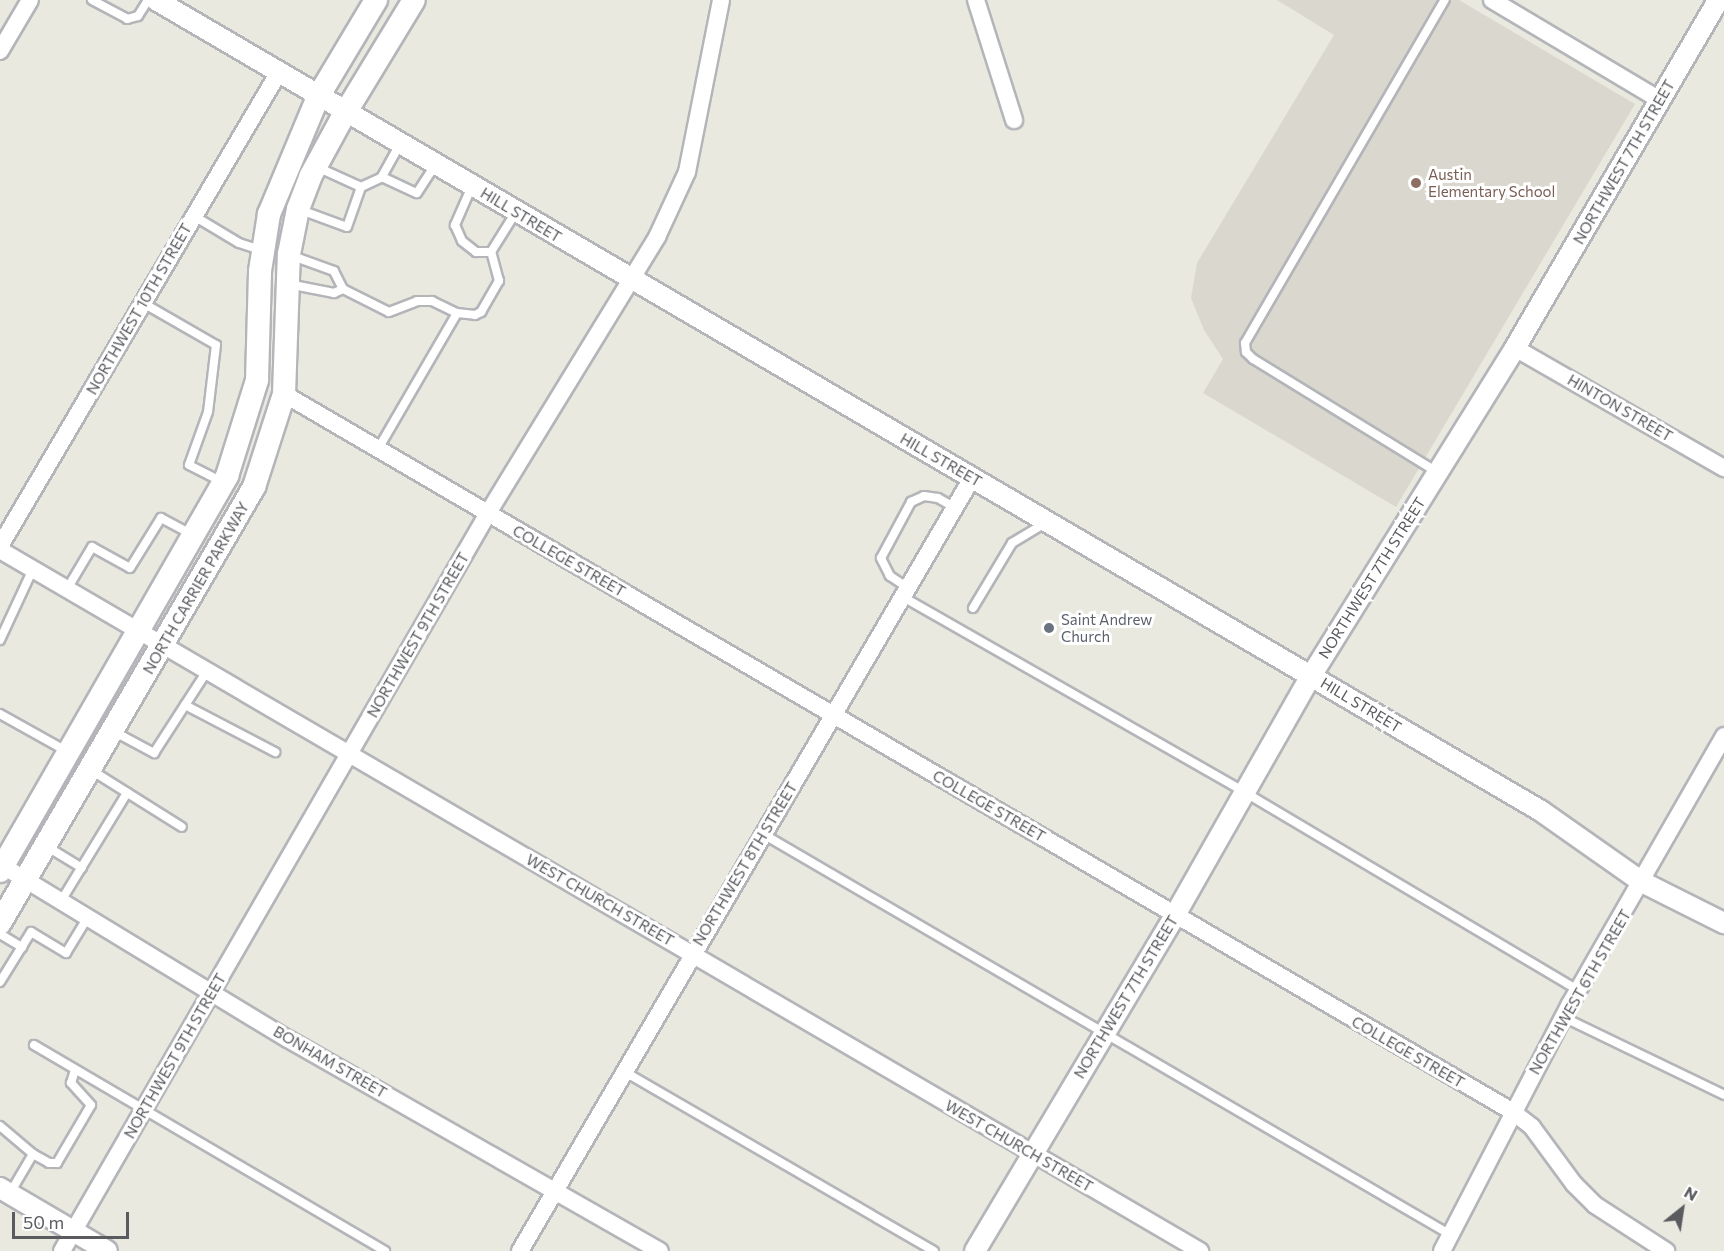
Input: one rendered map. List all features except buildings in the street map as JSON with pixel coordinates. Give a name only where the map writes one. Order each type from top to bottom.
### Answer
[{"type":"main road","name":"NORTH CARRIER PARKWAY","points":[[2,868],[224,483],[257,381],[263,251],[269,214],[318,97],[376,0]]},
{"type":"main road","name":"NORTH CARRIER PARKWAY","points":[[0,923],[254,487],[284,394],[289,254],[298,209],[316,166],[414,0]]},
{"type":"street","points":[[0,51],[30,0]]},
{"type":"street","name":"HILL STREET","points":[[156,0],[632,281],[1541,811],[1642,882],[1724,923]]},
{"type":"street","name":"NORTHWEST 9TH STREET","points":[[62,1251],[488,513],[657,237],[687,172],[721,0]]},
{"type":"street","points":[[976,0],[1014,120]]},
{"type":"street","points":[[1492,0],[1660,100]]},
{"type":"street","name":"NORTHWEST 7TH STREET","points":[[975,1251],[1175,915],[1311,676],[1515,348],[1718,0]]},
{"type":"street","name":"NORTHWEST 10TH STREET","points":[[0,548],[279,72]]},
{"type":"street","name":"HINTON STREET","points":[[1515,348],[1724,468]]},
{"type":"street","name":"COLLEGE STREET","points":[[284,394],[1513,1112],[1532,1127],[1574,1184],[1595,1205],[1666,1251]]},
{"type":"street","name":"NORTHWEST 8TH STREET","points":[[520,1251],[972,478]]},
{"type":"street","name":"WEST CHURCH STREET","points":[[0,548],[1200,1251]]},
{"type":"street","name":"NORTHWEST 6TH STREET","points":[[1442,1251],[1563,1017],[1724,736]]},
{"type":"street","name":"BONHAM STREET","points":[[2,868],[26,880],[212,993],[660,1251]]},
{"type":"street","points":[[5,1191],[107,1251]]},
{"type":"lane","points":[[92,0],[127,19],[138,16],[148,0]]},
{"type":"lane","points":[[1438,472],[1342,417],[1246,352],[1245,343],[1445,0]]},
{"type":"lane","points":[[298,209],[347,227],[361,187],[382,177],[400,144]]},
{"type":"lane","points":[[382,177],[417,193],[436,164]]},
{"type":"lane","points":[[316,166],[361,187]]},
{"type":"lane","points":[[472,186],[458,217],[457,231],[462,241],[476,252],[491,252]]},
{"type":"lane","points":[[491,252],[516,213]]},
{"type":"lane","points":[[194,216],[238,243],[263,251]]},
{"type":"lane","points":[[289,254],[334,271],[343,289],[388,312],[417,301],[432,301],[457,313],[481,312],[495,289],[500,273],[491,252]]},
{"type":"lane","points":[[288,284],[334,293],[343,289]]},
{"type":"lane","points":[[143,303],[216,345],[208,412],[189,465],[224,483]]},
{"type":"lane","points":[[378,449],[457,313]]},
{"type":"lane","points":[[955,508],[938,498],[924,496],[911,502],[881,558],[890,576],[906,592],[1578,990]]},
{"type":"lane","points":[[67,589],[92,547],[130,568],[161,518],[194,536]]},
{"type":"lane","points":[[972,608],[1007,549],[1047,522]]},
{"type":"lane","points":[[0,640],[33,569]]},
{"type":"lane","points":[[112,730],[154,753],[207,671]]},
{"type":"lane","points":[[186,705],[275,752]]},
{"type":"lane","points":[[0,714],[68,752]]},
{"type":"lane","points":[[90,769],[182,827]]},
{"type":"lane","points":[[61,902],[127,793]]},
{"type":"lane","points":[[763,834],[1451,1235]]},
{"type":"lane","points":[[45,846],[82,868]]},
{"type":"lane","points":[[0,982],[31,932],[66,953],[88,917]]},
{"type":"lane","points":[[0,934],[22,947]]},
{"type":"lane","points":[[1563,1017],[1724,1095]]},
{"type":"lane","points":[[34,1045],[143,1112],[385,1251]]},
{"type":"lane","points":[[0,1126],[33,1154],[49,1163],[57,1163],[92,1105],[71,1083],[75,1070]]},
{"type":"lane","points":[[624,1072],[934,1251]]},
{"type":"lane","points":[[5,1191],[33,1154]]},
{"type":"shaded area","name":"Austin Elementary School","points":[[1277,0],[1459,0],[1635,104],[1396,507],[1203,393],[1223,359],[1204,330],[1191,298],[1197,263],[1334,35]]},
{"type":"place","name":"Austin Elementary School","points":[[1416,183]]},
{"type":"place","name":"Saint Andrew Church","points":[[1049,628]]}]
